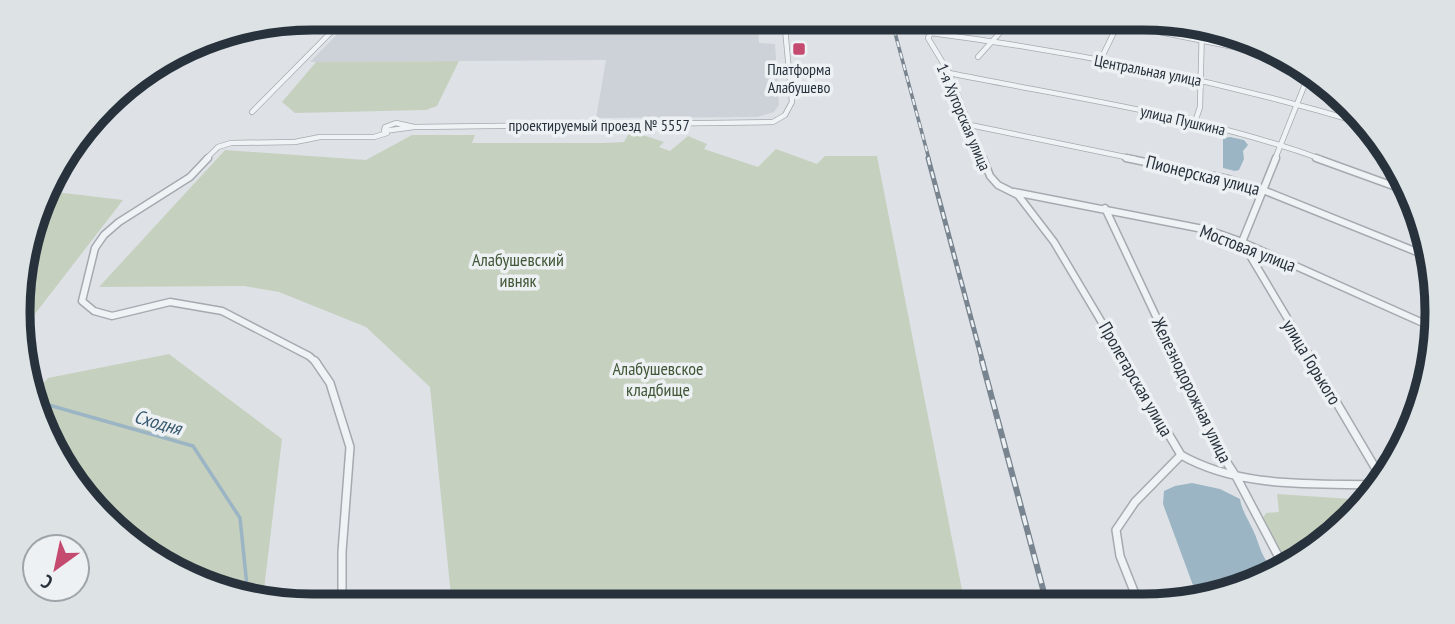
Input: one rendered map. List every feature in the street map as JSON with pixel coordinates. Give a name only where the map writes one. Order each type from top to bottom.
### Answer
[{"type":"street","points":[[252,113],[333,30]]},
{"type":"street","name":"проектируемый проезд № 5557","points":[[342,594],[342,552],[350,447],[330,383],[322,368],[309,356],[222,311],[170,302],[151,304],[112,316],[89,307],[82,301],[82,290],[96,248],[104,235],[119,222],[184,182],[218,147],[231,144],[295,142],[320,137],[374,137],[387,132],[384,129],[392,123],[404,123],[414,127],[769,123],[783,117],[790,110],[792,102],[786,30]]},
{"type":"street","points":[[925,30],[931,33]]},
{"type":"street","points":[[978,57],[1002,30]]},
{"type":"street","points":[[1100,61],[1115,30]]},
{"type":"street","points":[[1146,30],[1251,51]]},
{"type":"street","name":"Центральная улица","points":[[931,33],[993,40],[1202,80],[1297,103],[1349,119]]},
{"type":"street","name":"1-я Хуторская улица","points":[[931,33],[928,37],[933,50],[949,74],[990,176],[998,185],[1012,192]]},
{"type":"street","points":[[1195,122],[1200,107],[1202,36]]},
{"type":"street","name":"улица Пушкина","points":[[949,74],[1195,122],[1281,145],[1396,187]]},
{"type":"street","points":[[1242,242],[1306,81]]},
{"type":"street","name":"Пионерская улица","points":[[971,125],[1204,173],[1263,190],[1419,253]]},
{"type":"street","name":"Мостовая улица","points":[[1012,192],[1024,192],[1208,230],[1242,242],[1425,324]]},
{"type":"street","name":"Пролетарская улица","points":[[1012,192],[1026,204],[1054,242],[1181,455],[1126,509],[1116,531],[1117,544],[1135,594]]},
{"type":"street","name":"Железнодорожная улица","points":[[1105,208],[1220,452],[1237,478],[1279,559]]},
{"type":"street","name":"улица Горького","points":[[1242,242],[1375,473]]},
{"type":"street","points":[[1181,455],[1209,470],[1237,478],[1368,483]]},
{"type":"shaded area","points":[[341,30],[758,30],[759,43],[775,44],[779,105],[774,112],[757,117],[596,118],[606,60],[310,62]]},
{"type":"green space","points":[[459,61],[437,106],[426,110],[295,113],[282,102],[316,62]]},
{"type":"green space","name":"Алабушевское кладбище","points":[[630,131],[664,142],[659,147],[670,151],[688,136],[707,144],[704,149],[758,167],[776,149],[817,164],[825,156],[877,156],[963,594],[451,594],[430,387],[366,327],[279,292],[244,286],[99,287],[225,150],[366,160],[412,135],[475,135],[472,143],[624,142]]},
{"type":"green space","points":[[57,192],[123,200],[30,320],[35,257]]},
{"type":"green space","points":[[169,354],[282,439],[264,590],[239,585],[187,565],[155,547],[112,512],[77,469],[59,437],[40,387],[48,378]]},
{"type":"green space","points":[[1277,494],[1354,499],[1315,536],[1281,557],[1263,518],[1266,513],[1279,512]]},
{"type":"water","points":[[1223,138],[1244,140],[1248,145],[1243,151],[1244,159],[1239,170],[1235,171],[1223,168]]},
{"type":"water","points":[[1192,483],[1220,489],[1240,499],[1269,564],[1234,579],[1196,589],[1163,504],[1164,491]]},
{"type":"waterway","name":"Сходня","points":[[45,404],[193,446],[240,518],[247,587]]},
{"type":"railway","points":[[894,30],[929,159]]},
{"type":"railway","points":[[928,158],[983,363]]},
{"type":"railway","points":[[982,361],[1044,594]]},
{"type":"place","name":"Платформа Алабушево","points":[[799,49]]},
{"type":"park label","name":"Алабушевский ивняк","points":[[518,269]]}]
